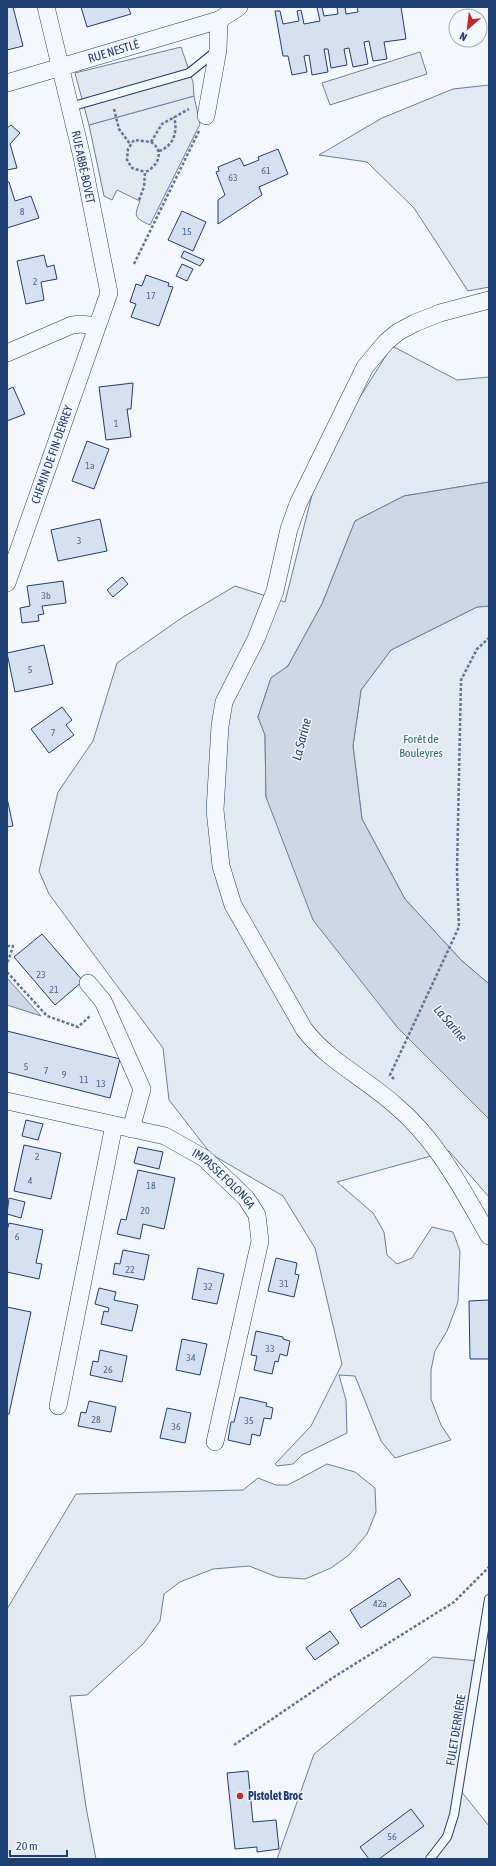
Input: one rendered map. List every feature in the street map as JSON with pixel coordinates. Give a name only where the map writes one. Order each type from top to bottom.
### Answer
[{"type":"street","name":"RUE ABBÉ-BOVET","points":[[46,7],[82,157],[109,293],[96,326]]},
{"type":"street","name":"RUE NESTLÉ","points":[[7,83],[219,20],[239,7]]},
{"type":"street","points":[[206,116],[218,50],[219,20]]},
{"type":"street","points":[[489,300],[440,313],[398,332],[375,354],[357,381],[298,504],[289,529],[281,569],[273,597],[256,640],[224,702],[220,726],[215,810],[221,866],[233,905],[304,1029],[313,1042],[390,1100],[423,1133],[455,1177],[489,1236]]},
{"type":"street","points":[[7,353],[72,325],[81,324],[96,326]]},
{"type":"street","name":"CHEMIN DE FIN-DERREY","points":[[7,583],[96,326]]},
{"type":"street","points":[[58,1406],[122,1127],[142,1089],[104,1003],[88,983]]},
{"type":"street","name":"IMPASSE FOLONGA","points":[[7,1101],[164,1136],[204,1158],[246,1198],[257,1215],[260,1241],[215,1442]]},
{"type":"lane","points":[[70,107],[189,73],[218,50]]},
{"type":"lane","name":"FULET DERRIÈRE","points":[[430,1859],[447,1837],[454,1815],[489,1599]]},
{"type":"path","points":[[110,95],[119,129],[123,137],[130,144]]},
{"type":"path","points":[[151,142],[159,128],[174,117],[209,99]]},
{"type":"path","points":[[134,264],[206,116]]},
{"type":"path","points":[[159,151],[167,148],[175,134],[174,117]]},
{"type":"path","points":[[134,140],[151,142],[159,151],[159,156],[154,168],[145,172],[132,168],[126,160],[130,144],[134,140]]},
{"type":"path","points":[[139,200],[144,187],[145,172]]},
{"type":"path","points":[[401,1052],[459,927],[457,872],[461,680],[477,649],[489,638]]},
{"type":"path","points":[[7,946],[13,946],[7,964]]},
{"type":"path","points":[[7,972],[47,1016],[78,1027],[104,1003]]},
{"type":"path","points":[[234,1745],[334,1677],[454,1602],[489,1567]]},
{"type":"green space","points":[[489,85],[489,287],[468,291],[414,208],[367,162],[319,155],[382,118],[453,89]]},
{"type":"green space","points":[[194,96],[200,124],[150,225],[137,216],[136,213],[140,201],[117,190],[112,200],[104,196],[89,125]]},
{"type":"green space","points":[[392,346],[457,380],[489,377],[489,482],[404,496],[355,521],[322,604],[288,666],[271,678],[258,717],[265,735],[266,797],[397,1027],[489,1119],[489,1197],[449,1151],[337,1182],[373,1213],[384,1232],[387,1255],[397,1264],[412,1258],[432,1227],[453,1232],[460,1251],[458,1302],[447,1331],[435,1351],[431,1370],[431,1399],[441,1425],[451,1440],[395,1458],[381,1441],[355,1376],[339,1375],[346,1400],[347,1433],[302,1455],[293,1464],[277,1466],[275,1464],[311,1426],[342,1364],[315,1248],[283,1196],[211,1154],[169,1100],[163,1048],[49,894],[39,871],[58,792],[93,741],[117,663],[183,617],[235,586],[285,602],[321,459]]},
{"type":"green space","name":"Forêt de Bouleyres","points":[[489,606],[489,984],[461,960],[405,899],[362,819],[353,746],[361,690],[391,650],[477,607]]},
{"type":"green space","points":[[327,1464],[355,1472],[375,1488],[376,1512],[367,1534],[349,1555],[331,1568],[305,1579],[277,1577],[249,1566],[213,1569],[180,1582],[164,1594],[160,1621],[143,1644],[87,1695],[70,1696],[86,1807],[96,1859],[7,1859],[7,1609],[76,1494],[243,1490],[258,1478],[276,1485],[288,1485]]},
{"type":"green space","points":[[433,1657],[480,1661],[461,1791],[489,1826],[489,1859],[277,1859],[314,1754]]},
{"type":"shaded area","points":[[181,47],[193,82],[194,96],[89,125],[75,73]]},
{"type":"shaded area","points":[[420,52],[427,74],[330,105],[322,83]]},
{"type":"water","name":"La Sarine","points":[[489,482],[489,606],[477,607],[391,650],[361,690],[353,746],[362,819],[405,899],[461,960],[489,984],[489,1119],[397,1027],[313,920],[266,797],[265,735],[258,717],[271,678],[288,666],[322,604],[355,521],[404,496]]},
{"type":"water","points":[[7,978],[41,1016],[7,1005]]},
{"type":"building","points":[[7,7],[13,7],[23,46],[7,50]]},
{"type":"building","points":[[81,7],[128,7],[131,14],[87,27]]},
{"type":"building","points":[[317,7],[322,7],[324,16],[338,14],[337,7],[345,7],[346,14],[358,12],[357,7],[401,7],[406,39],[384,42],[387,59],[373,61],[369,41],[364,42],[368,64],[353,67],[349,48],[344,49],[347,65],[331,68],[328,49],[324,49],[328,72],[312,75],[309,55],[304,56],[307,72],[292,75],[288,56],[283,56],[275,11],[280,11],[283,24],[299,21],[297,11],[301,10],[304,24],[320,21]]},
{"type":"building","points":[[11,125],[20,133],[10,144],[17,168],[7,170],[7,128]]},
{"type":"building","points":[[278,149],[288,174],[259,187],[262,195],[218,224],[218,200],[225,195],[216,172],[219,171],[218,167],[240,158],[244,166],[259,160],[258,157]]},
{"type":"building","points":[[7,182],[9,182],[15,201],[31,196],[39,218],[7,228]]},
{"type":"building","points":[[182,211],[206,222],[193,251],[168,240]]},
{"type":"building","points":[[184,251],[204,260],[200,266],[181,257]]},
{"type":"building","points":[[44,255],[47,267],[54,265],[57,279],[41,282],[44,300],[26,304],[17,261]]},
{"type":"building","points":[[182,264],[193,269],[187,281],[176,276]]},
{"type":"building","points":[[146,275],[169,283],[168,286],[173,287],[159,326],[131,317],[136,304],[130,302],[136,284],[142,286]]},
{"type":"building","points":[[133,383],[131,409],[127,409],[131,437],[106,440],[99,387]]},
{"type":"building","points":[[13,387],[25,414],[7,421],[7,390]]},
{"type":"building","points":[[87,441],[109,449],[94,489],[72,481]]},
{"type":"building","points":[[100,519],[107,551],[58,561],[51,530]]},
{"type":"building","points":[[122,577],[128,584],[113,597],[107,590]]},
{"type":"building","points":[[63,581],[66,603],[42,606],[44,614],[38,615],[39,621],[22,623],[20,608],[30,606],[27,586]]},
{"type":"building","points":[[44,645],[53,684],[15,692],[7,653]]},
{"type":"building","points":[[62,707],[72,720],[66,725],[74,735],[49,753],[31,729]]},
{"type":"building","points":[[7,798],[13,826],[7,827]]},
{"type":"building","points":[[42,934],[83,981],[55,1005],[14,957]]},
{"type":"building","points":[[7,1031],[120,1059],[110,1098],[7,1072]]},
{"type":"building","points":[[26,1120],[43,1124],[38,1140],[22,1136]]},
{"type":"building","points":[[24,1145],[61,1153],[51,1199],[14,1191]]},
{"type":"building","points":[[138,1147],[163,1152],[159,1169],[134,1163]]},
{"type":"building","points":[[138,1170],[175,1178],[164,1229],[143,1224],[140,1239],[117,1234],[121,1219],[126,1220]]},
{"type":"building","points":[[9,1198],[25,1202],[21,1218],[7,1214]]},
{"type":"building","points":[[9,1223],[43,1230],[36,1263],[42,1264],[39,1279],[7,1272],[7,1231]]},
{"type":"building","points":[[123,1250],[149,1255],[144,1280],[113,1274],[115,1263],[120,1264]]},
{"type":"building","points":[[276,1258],[297,1263],[295,1274],[299,1275],[294,1297],[268,1291]]},
{"type":"building","points":[[198,1268],[224,1274],[217,1304],[192,1299]]},
{"type":"building","points":[[99,1288],[116,1292],[114,1300],[138,1305],[132,1331],[101,1324],[104,1311],[108,1312],[109,1308],[95,1304]]},
{"type":"building","points":[[489,1300],[489,1359],[470,1359],[469,1301]]},
{"type":"building","points":[[7,1307],[31,1312],[9,1414],[7,1414]]},
{"type":"building","points":[[256,1331],[283,1337],[283,1339],[290,1341],[287,1356],[280,1354],[278,1362],[275,1361],[272,1374],[254,1370],[257,1356],[251,1355]]},
{"type":"building","points":[[182,1339],[207,1344],[200,1375],[176,1370]]},
{"type":"building","points":[[100,1350],[127,1356],[122,1382],[90,1375],[93,1361],[98,1362]]},
{"type":"building","points":[[240,1397],[267,1403],[266,1406],[273,1408],[271,1419],[264,1418],[260,1436],[252,1434],[250,1445],[228,1440],[231,1422],[234,1422]]},
{"type":"building","points":[[89,1401],[116,1407],[111,1432],[78,1426],[81,1412],[86,1413]]},
{"type":"building","points":[[167,1408],[191,1413],[185,1443],[160,1438]]},
{"type":"building","points":[[399,1578],[411,1595],[361,1628],[350,1610]]},
{"type":"building","points":[[330,1631],[339,1643],[315,1660],[306,1648]]},
{"type":"building","name":"Pistolet Broc","points":[[248,1771],[253,1822],[276,1820],[279,1849],[257,1852],[257,1847],[235,1849],[227,1773]]},
{"type":"building","points":[[411,1809],[424,1826],[379,1859],[369,1859],[360,1847]]},
{"type":"place","name":"Pistolet Broc","points":[[240,1796]]}]
